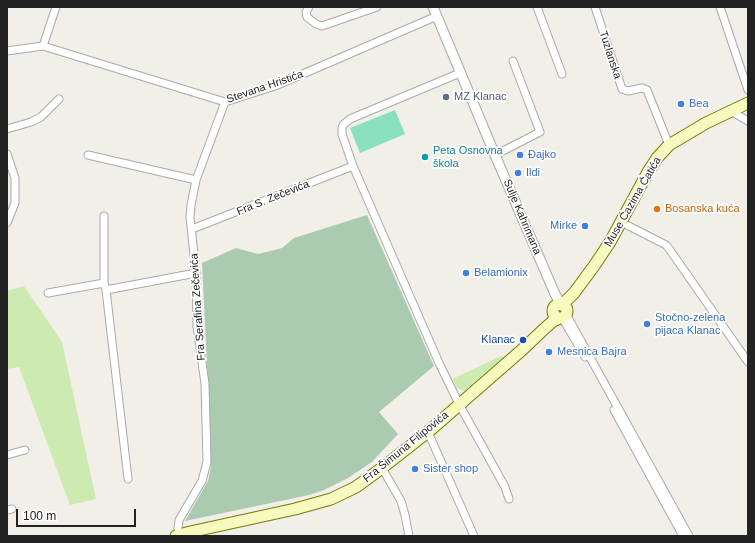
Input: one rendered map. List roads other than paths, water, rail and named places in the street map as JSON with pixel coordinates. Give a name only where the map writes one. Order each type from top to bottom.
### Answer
[{"type":"main road","name":"Muse Ćazima Ćatića","points":[[561,311],[594,266],[657,158],[669,145],[706,123],[731,112],[748,102]]},
{"type":"main road","name":"Fra Šimuna Filipovića","points":[[178,535],[295,509],[331,499],[356,487],[428,432],[523,349],[553,321],[561,311]]},
{"type":"street","points":[[7,51],[43,46],[56,7]]},
{"type":"street","points":[[309,7],[306,12],[307,17],[316,24],[322,26],[377,7]]},
{"type":"street","name":"Sulje Kahrimana","points":[[433,7],[561,311]]},
{"type":"street","points":[[537,7],[562,74]]},
{"type":"street","name":"Tuzlanska","points":[[595,7],[622,89],[628,91],[642,88],[647,90],[669,145]]},
{"type":"street","points":[[720,7],[748,90]]},
{"type":"street","name":"Stevana Hristića","points":[[43,46],[225,102],[275,86],[437,16]]},
{"type":"street","points":[[495,155],[540,132],[512,61]]},
{"type":"street","points":[[460,73],[350,119],[343,125],[342,134],[353,166],[439,363],[459,404],[505,487],[509,499]]},
{"type":"street","points":[[7,129],[31,122],[41,117],[59,99]]},
{"type":"street","name":"Fra Serafina Zečevića","points":[[178,535],[179,520],[202,481],[207,462],[205,384],[197,326],[196,273],[190,217],[191,205],[196,180],[225,102]]},
{"type":"street","points":[[731,112],[748,121]]},
{"type":"street","points":[[7,154],[15,178],[15,203],[7,223]]},
{"type":"street","points":[[88,155],[196,180]]},
{"type":"street","name":"Fra S. Zečevića","points":[[192,229],[353,166]]},
{"type":"street","points":[[104,216],[105,287],[128,479]]},
{"type":"street","points":[[621,222],[666,245],[748,362]]},
{"type":"street","points":[[48,293],[105,287],[196,273]]},
{"type":"street","points":[[561,311],[683,536]]},
{"type":"street","points":[[561,311],[689,536]]},
{"type":"street","points":[[428,432],[474,536]]},
{"type":"street","points":[[7,455],[25,450]]},
{"type":"street","points":[[382,468],[400,501],[405,515],[409,536]]},
{"type":"place","name":"MZ Klanac","points":[[446,97]]},
{"type":"place","name":"Bea","points":[[681,104]]},
{"type":"place","name":"Đajko","points":[[520,155]]},
{"type":"place","name":"Peta Osnovna škola","points":[[425,157]]},
{"type":"place","name":"Ildi","points":[[518,173]]},
{"type":"place","name":"Bosanska kuća","points":[[657,209]]},
{"type":"place","name":"Mirke","points":[[585,226]]},
{"type":"place","name":"Belamionix","points":[[466,273]]},
{"type":"place","name":"Stočno-zelena pijaca Klanac","points":[[647,324]]},
{"type":"place","name":"Klanac","points":[[523,340]]},
{"type":"place","name":"Mesnica Bajra","points":[[549,352]]},
{"type":"place","name":"Sister shop","points":[[415,469]]}]
